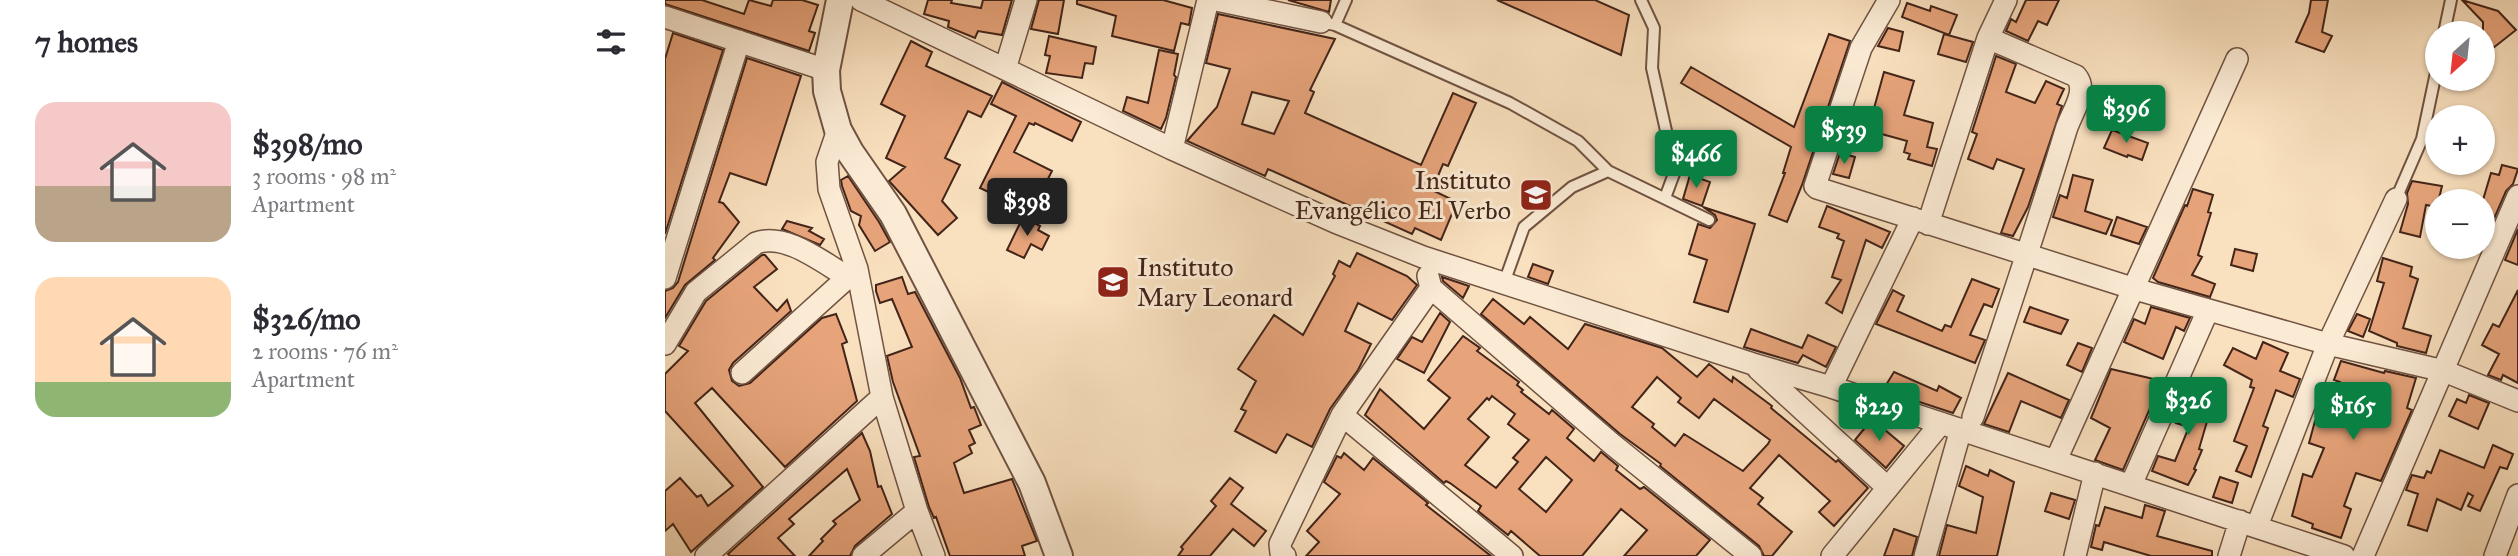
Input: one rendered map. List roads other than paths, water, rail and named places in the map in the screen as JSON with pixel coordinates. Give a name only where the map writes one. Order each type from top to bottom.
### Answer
[{"type":"street","points":[[840,0],[826,70],[827,91],[838,130],[893,214],[1032,483],[1059,556]]},
{"type":"street","points":[[860,0],[1172,149],[1335,222],[1423,257],[1753,364],[1958,423],[2056,460],[2344,556]]},
{"type":"street","points":[[1005,69],[1025,0]]},
{"type":"street","points":[[1172,149],[1208,0]]},
{"type":"street","points":[[1216,0],[1328,24]]},
{"type":"street","points":[[1889,0],[1861,48],[1815,187],[2135,289],[2328,344],[2444,371],[2518,401]]},
{"type":"street","points":[[1831,387],[1920,221],[1988,38],[2006,0]]},
{"type":"street","points":[[674,12],[739,41],[826,70]]},
{"type":"street","points":[[1925,556],[1958,423],[2028,256],[2069,119],[2082,90],[2081,82],[2076,76],[1988,38]]},
{"type":"street","points":[[696,292],[665,280],[739,41]]},
{"type":"street","points":[[2056,460],[2237,59]]},
{"type":"street","points":[[838,130],[829,154],[829,189],[853,273],[882,397],[917,511],[934,556]]},
{"type":"street","points":[[2363,556],[2518,196]]},
{"type":"street","points":[[2229,556],[2249,523],[2396,199]]},
{"type":"street","points":[[665,344],[696,292],[756,243],[767,239],[779,241],[853,273]]},
{"type":"street","points":[[1423,257],[1431,288],[1612,444],[1751,556]]},
{"type":"street","points":[[742,373],[853,273]]},
{"type":"street","points":[[1285,556],[1281,553],[1280,544],[1342,415],[1431,288]]},
{"type":"street","points":[[2131,485],[2209,310]]},
{"type":"street","points":[[1753,364],[1888,488]]},
{"type":"street","points":[[706,556],[882,397]]},
{"type":"street","points":[[1342,415],[1512,556]]},
{"type":"street","points":[[1832,556],[1888,488],[1958,423]]},
{"type":"street","points":[[2075,556],[2095,473]]},
{"type":"street","points":[[2495,556],[2518,495]]},
{"type":"street","points":[[863,556],[917,511]]},
{"type":"lane","points":[[1346,0],[1328,24],[1510,103],[1578,141],[1608,171],[1709,220]]},
{"type":"lane","points":[[1641,0],[1654,28],[1652,68],[1675,171],[1665,198]]},
{"type":"lane","points":[[2447,21],[2451,0]]},
{"type":"lane","points":[[2396,199],[2422,139],[2432,91]]},
{"type":"lane","points":[[1504,283],[1524,227],[1572,187],[1608,171]]},
{"type":"place","name":"Instituto Evangélico El Verbo","points":[[1536,195]]},
{"type":"place","name":"Instituto Mary Leonard","points":[[1113,282]]}]
